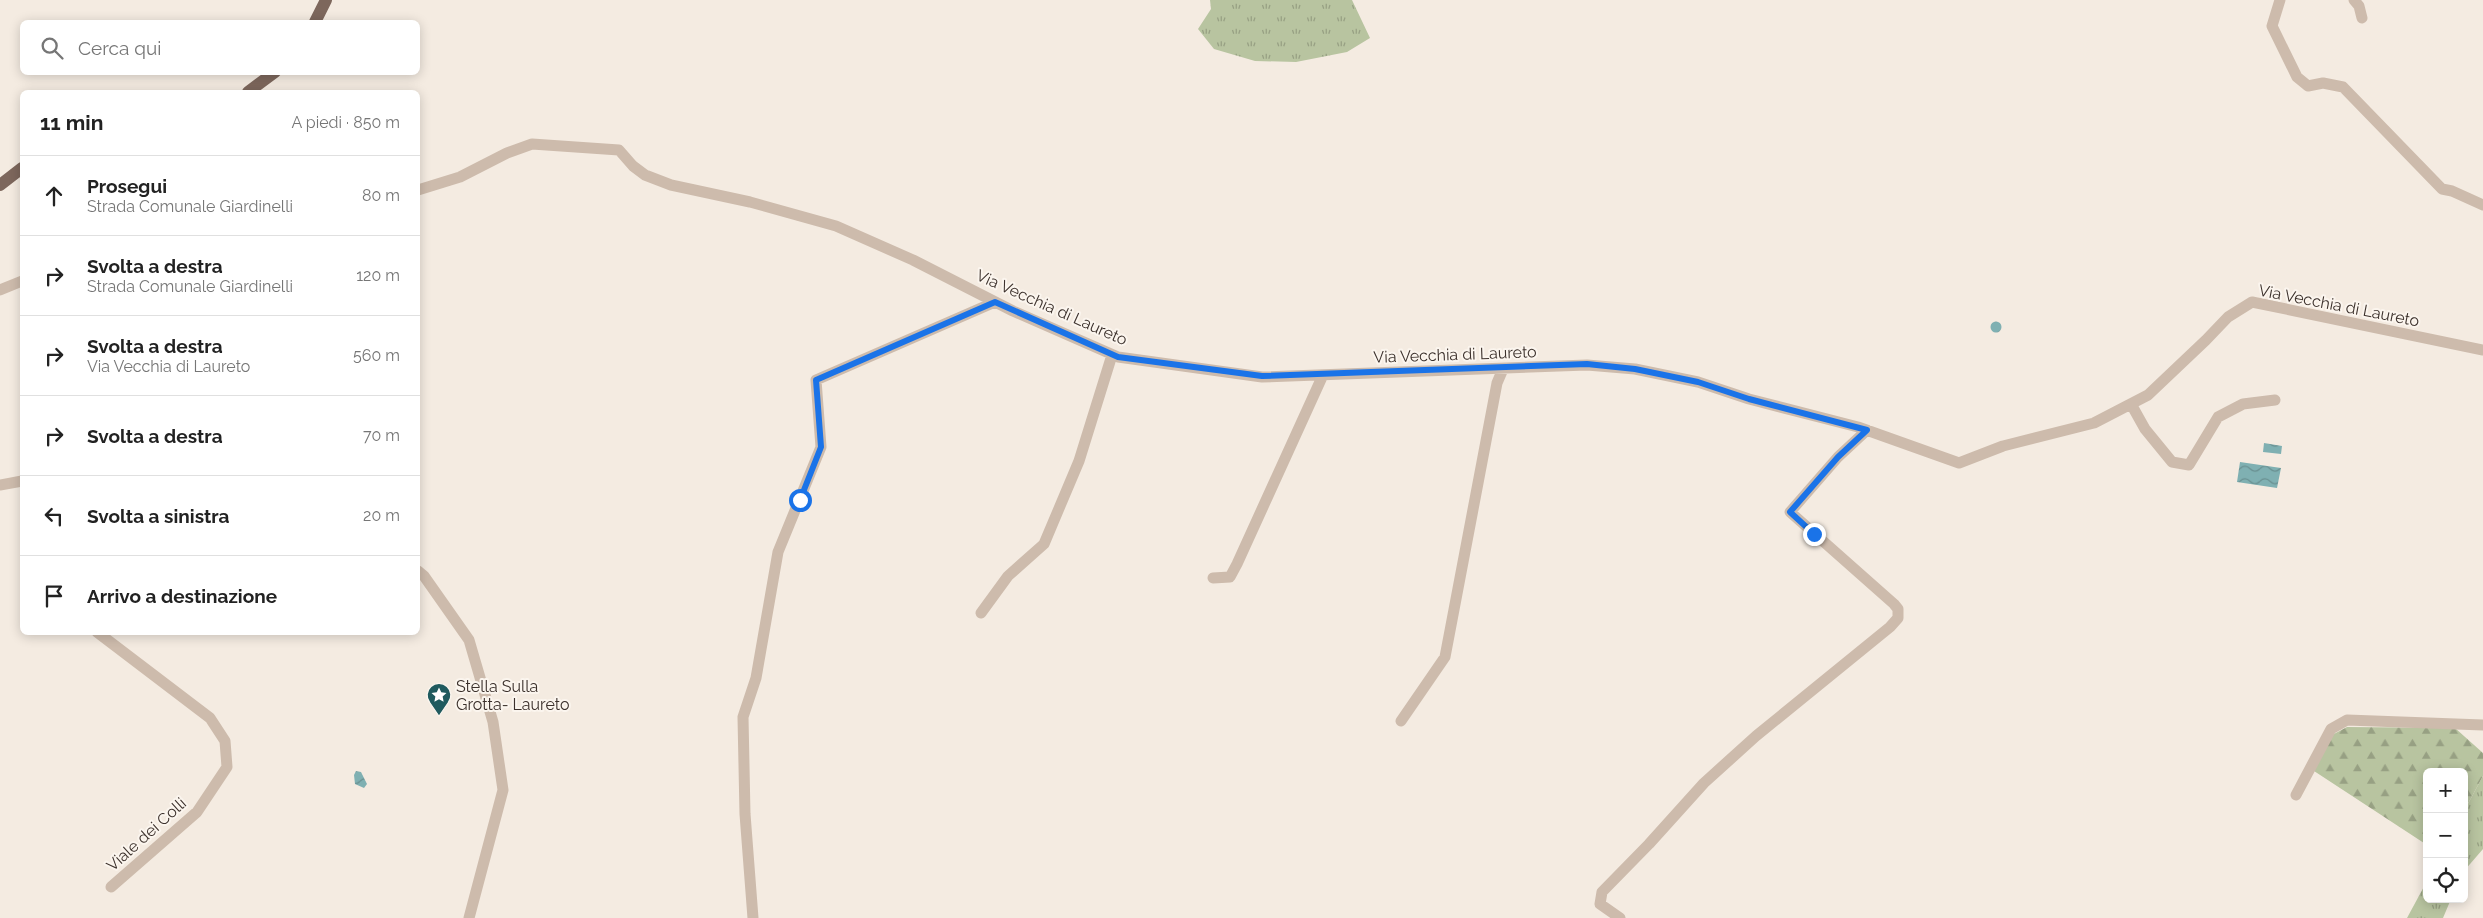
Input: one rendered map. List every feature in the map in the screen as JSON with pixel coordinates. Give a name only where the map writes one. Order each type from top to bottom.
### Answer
[{"type":"main road","points":[[316,20],[326,0]]},
{"type":"main road","points":[[251,90],[271,75]]},
{"type":"main road","points":[[0,185],[20,170]]},
{"type":"street","points":[[2280,0],[2272,26],[2296,77],[2308,86],[2323,83],[2344,87],[2442,189],[2452,191],[2483,205]]},
{"type":"street","points":[[2354,0],[2359,6],[2362,18]]},
{"type":"street","name":"Via Vecchia di Laureto","points":[[420,189],[460,177],[507,153],[532,144],[619,150],[633,166],[645,175],[671,184],[750,202],[836,226],[913,260],[995,302],[1112,355],[1199,369],[1262,376],[1503,369],[1587,364],[1635,369],[1698,382],[1749,399],[1867,430],[1959,463],[2003,446],[2094,423],[2148,395],[2228,317],[2252,302],[2483,350]]},
{"type":"street","points":[[0,290],[20,282]]},
{"type":"street","points":[[753,918],[744,814],[743,717],[756,678],[778,552],[821,447],[816,380],[995,302]]},
{"type":"street","points":[[981,613],[1008,576],[1044,544],[1079,461],[1112,355]]},
{"type":"street","points":[[1401,720],[1445,657],[1497,383],[1503,369]]},
{"type":"street","points":[[1213,578],[1230,577],[1323,375]]},
{"type":"street","points":[[2131,404],[2145,429],[2172,462],[2189,465],[2218,417],[2243,404],[2275,400]]},
{"type":"street","points":[[1620,918],[1600,904],[1602,892],[1649,844],[1704,783],[1756,736],[1890,628],[1898,618],[1898,609],[1894,604],[1790,512],[1838,457],[1867,430]]},
{"type":"street","points":[[0,485],[20,481]]},
{"type":"street","points":[[420,573],[469,640],[493,722],[503,790],[469,918]]},
{"type":"street","name":"Viale dei Colli","points":[[101,635],[210,718],[225,742],[228,767],[196,812],[111,887]]},
{"type":"street","points":[[2296,794],[2331,729],[2347,720],[2483,725]]},
{"type":"green space","points":[[1210,0],[1352,0],[1370,38],[1347,52],[1296,62],[1255,61],[1214,49],[1198,29],[1211,9]]},
{"type":"green space","points":[[2347,727],[2455,728],[2483,753],[2483,776],[2468,804],[2468,768],[2423,768],[2423,842],[2314,771],[2332,735]]},
{"type":"green space","points":[[2483,776],[2483,849],[2468,866],[2468,813],[2468,804]]},
{"type":"green space","points":[[2423,888],[2423,903],[2449,903],[2443,918],[2407,918]]},
{"type":"water","points":[[1996,321],[2002,327],[1996,333],[1990,327]]},
{"type":"water","points":[[2264,443],[2282,446],[2281,454],[2263,452]]},
{"type":"water","points":[[2240,462],[2281,468],[2277,488],[2237,482]]},
{"type":"water","points":[[356,771],[361,772],[367,784],[364,788],[355,784],[354,775]]},
{"type":"place","name":"Stella Sulla Grotta- Laureto","points":[[439,716]]},
{"type":"route","points":[[800,500],[821,447],[816,380],[995,302],[1118,357],[1262,376],[1555,367],[1587,364],[1635,369],[1698,382],[1749,399],[1867,430],[1838,457],[1790,512],[1814,534]]}]
